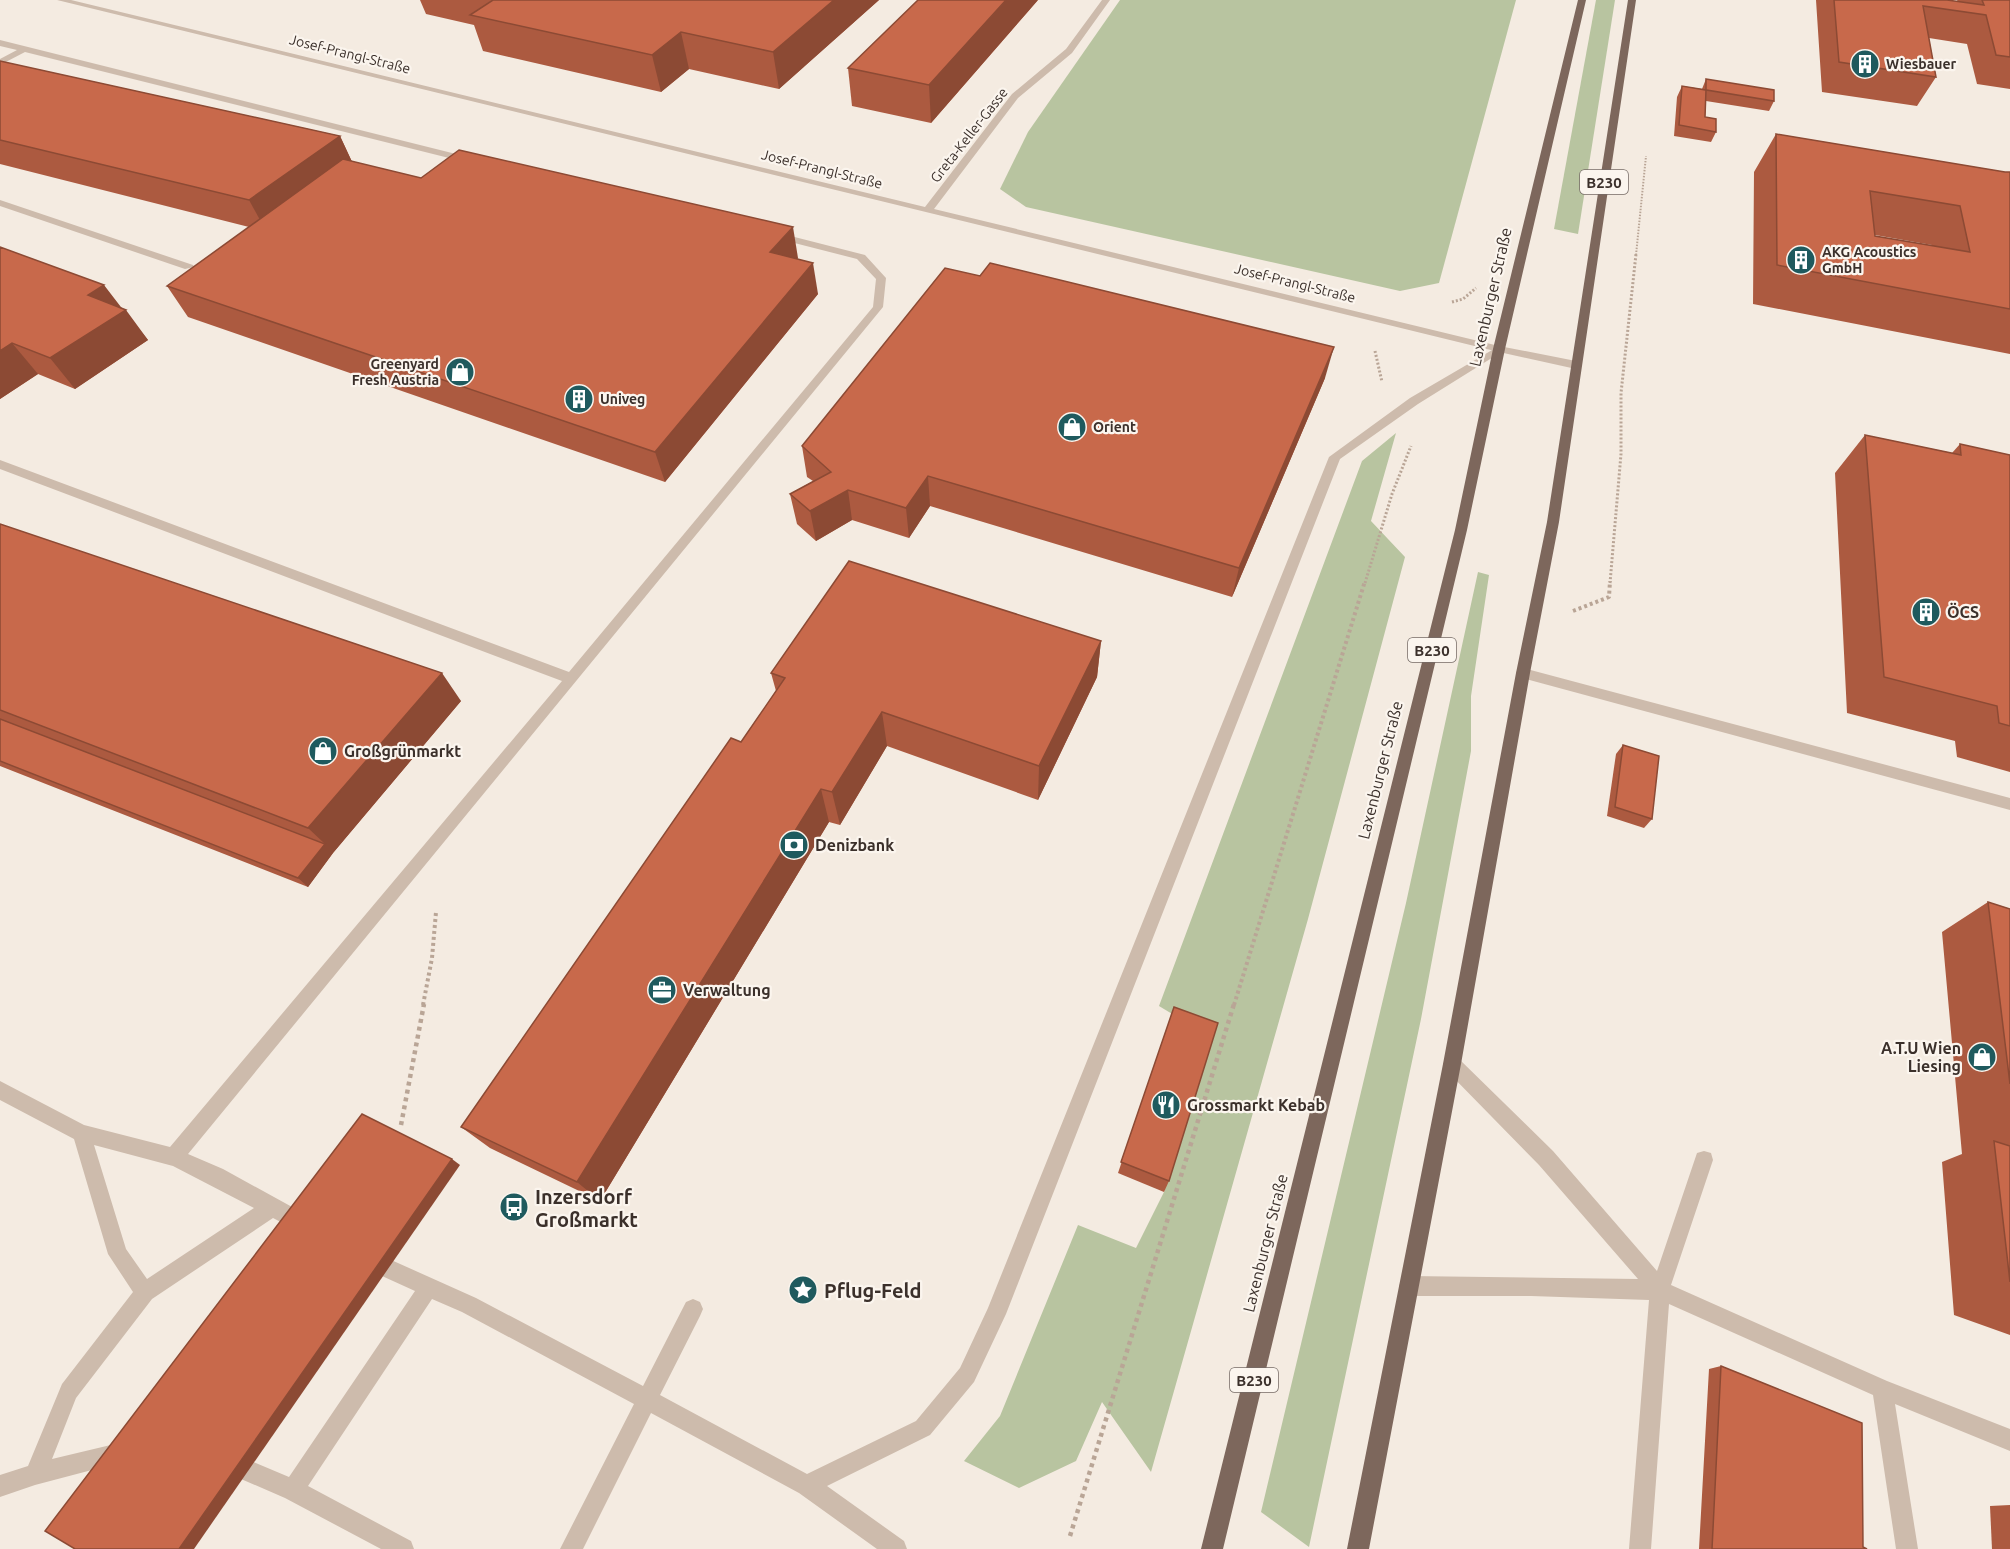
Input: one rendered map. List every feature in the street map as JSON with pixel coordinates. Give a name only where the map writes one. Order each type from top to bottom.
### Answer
[{"type":"main road","name":"Laxenburger Straße","points":[[1212,1549],[1461,530],[1499,349],[1582,0]]},
{"type":"main road","name":"B230","points":[[1358,1549],[1452,1064],[1531,629],[1553,522],[1632,0]]},
{"type":"street","name":"Josef-Prangl-Straße","points":[[61,0],[1499,349],[1576,365]]},
{"type":"street","name":"Greta-Keller-Gasse","points":[[928,210],[1015,96],[1069,51],[1106,0]]},
{"type":"street","points":[[0,43],[483,163]]},
{"type":"street","points":[[0,62],[24,49]]},
{"type":"street","points":[[0,204],[189,267]]},
{"type":"street","points":[[174,1157],[572,680],[878,307],[881,278],[861,256],[758,231]]},
{"type":"street","points":[[807,1485],[923,1428],[967,1375],[996,1314],[1335,457],[1414,401],[1499,349]]},
{"type":"street","points":[[0,464],[572,680]]},
{"type":"street","points":[[1523,673],[2010,804]]},
{"type":"street","points":[[1452,1064],[1546,1158],[1660,1290]]},
{"type":"street","points":[[0,1090],[81,1133],[174,1157],[216,1176],[296,1220]]},
{"type":"street","points":[[81,1133],[118,1254],[145,1292]]},
{"type":"street","points":[[1640,1549],[1660,1290],[1704,1160]]},
{"type":"street","points":[[35,1474],[69,1391],[145,1292],[272,1207]]},
{"type":"street","points":[[389,1269],[469,1305],[807,1485],[896,1549]]},
{"type":"street","points":[[1409,1286],[1531,1286],[1660,1290],[1882,1389],[2010,1440]]},
{"type":"street","points":[[293,1490],[428,1288]]},
{"type":"street","points":[[571,1549],[693,1310]]},
{"type":"street","points":[[1882,1389],[1907,1549]]},
{"type":"street","points":[[0,1486],[35,1474],[119,1454]]},
{"type":"street","points":[[249,1471],[293,1490],[403,1549]]},
{"type":"path","points":[[1531,629],[1609,597],[1621,454],[1621,393],[1647,151]]},
{"type":"path","points":[[1446,304],[1463,299],[1477,287]]},
{"type":"path","points":[[1375,351],[1382,383]]},
{"type":"path","points":[[1070,1536],[1392,494],[1412,443]]},
{"type":"path","points":[[401,1125],[432,958],[436,912]]},
{"type":"green space","points":[[1120,0],[1516,0],[1439,283],[1400,291],[1026,207],[1000,189],[1028,132]]},
{"type":"green space","points":[[1596,0],[1615,0],[1578,234],[1554,229]]},
{"type":"green space","points":[[1396,433],[1371,521],[1405,557],[1308,919],[1151,1472],[1102,1402],[1076,1461],[1019,1488],[964,1461],[1000,1416],[1078,1225],[1136,1248],[1164,1192],[1212,1038],[1159,1006],[1362,461]]},
{"type":"green space","points":[[1478,572],[1489,575],[1471,696],[1471,751],[1421,1019],[1309,1547],[1261,1512],[1406,903]]},
{"type":"building","points":[[493,0],[834,0],[773,52],[681,32],[652,55],[470,15]]},
{"type":"building","points":[[918,0],[1006,0],[929,85],[848,68]]},
{"type":"building","points":[[1834,0],[1947,0],[1984,5],[1982,0],[2010,0],[2010,57],[1996,55],[1986,15],[1923,6],[1936,77],[1839,62]]},
{"type":"building","points":[[0,61],[340,136],[249,200],[0,140]]},
{"type":"building","points":[[1706,79],[1774,90],[1774,101],[1706,90]]},
{"type":"building","points":[[1682,86],[1706,90],[1705,117],[1716,119],[1716,132],[1679,125]]},
{"type":"building","points":[[1776,134],[2010,172],[2010,309],[1777,265]],"holes":[[[1870,191],[1960,206],[1970,252],[1875,236]]]},
{"type":"building","name":"Univeg","points":[[459,150],[793,227],[770,252],[813,263],[655,452],[167,286],[343,159],[421,178]]},
{"type":"building","points":[[0,247],[104,285],[88,295],[126,310],[50,358],[12,343],[0,351]]},
{"type":"building","points":[[990,263],[1334,347],[1239,568],[928,476],[906,508],[848,490],[810,511],[790,494],[831,472],[802,446],[945,268],[980,276]]},
{"type":"building","name":"ÖCS","points":[[1865,435],[1961,455],[1960,444],[2010,455],[2010,726],[1999,723],[1997,706],[1884,677]]},
{"type":"building","points":[[0,524],[442,673],[308,828],[0,710]]},
{"type":"building","name":"Verwaltung","points":[[849,561],[1101,641],[1039,766],[882,712],[832,792],[821,789],[577,1182],[461,1127],[731,738],[741,742],[785,678],[771,673]]},
{"type":"building","points":[[0,719],[325,844],[298,878],[0,761]]},
{"type":"building","points":[[1623,745],[1659,756],[1652,819],[1615,807]]},
{"type":"building","points":[[1988,902],[2010,909],[2010,1084]]},
{"type":"building","name":"Grossmarkt Kebab","points":[[1174,1007],[1218,1023],[1169,1181],[1121,1162]]},
{"type":"building","points":[[362,1114],[452,1159],[179,1549],[75,1549],[45,1531]]},
{"type":"building","points":[[1994,1141],[2010,1146],[2010,1282]]},
{"type":"building","points":[[1721,1366],[1862,1423],[1863,1547],[1867,1549],[1712,1549]]},
{"type":"place","name":"Wiesbauer","points":[[1865,64]]},
{"type":"place","name":"AKG Acoustics GmbH","points":[[1801,260]]},
{"type":"place","name":"Greenyard Fresh Austria","points":[[460,372]]},
{"type":"place","name":"Univeg","points":[[579,399]]},
{"type":"place","name":"Orient","points":[[1072,427]]},
{"type":"place","name":"ÖCS","points":[[1926,612]]},
{"type":"place","name":"Großgrünmarkt","points":[[323,751]]},
{"type":"place","name":"Denizbank","points":[[794,845]]},
{"type":"place","name":"Verwaltung","points":[[662,990]]},
{"type":"place","name":"A.T.U Wien Liesing","points":[[1982,1057]]},
{"type":"place","name":"Grossmarkt Kebab","points":[[1166,1105]]},
{"type":"place","name":"Inzersdorf Großmarkt","points":[[514,1207]]},
{"type":"place","name":"Pflug-Feld","points":[[803,1290]]}]
